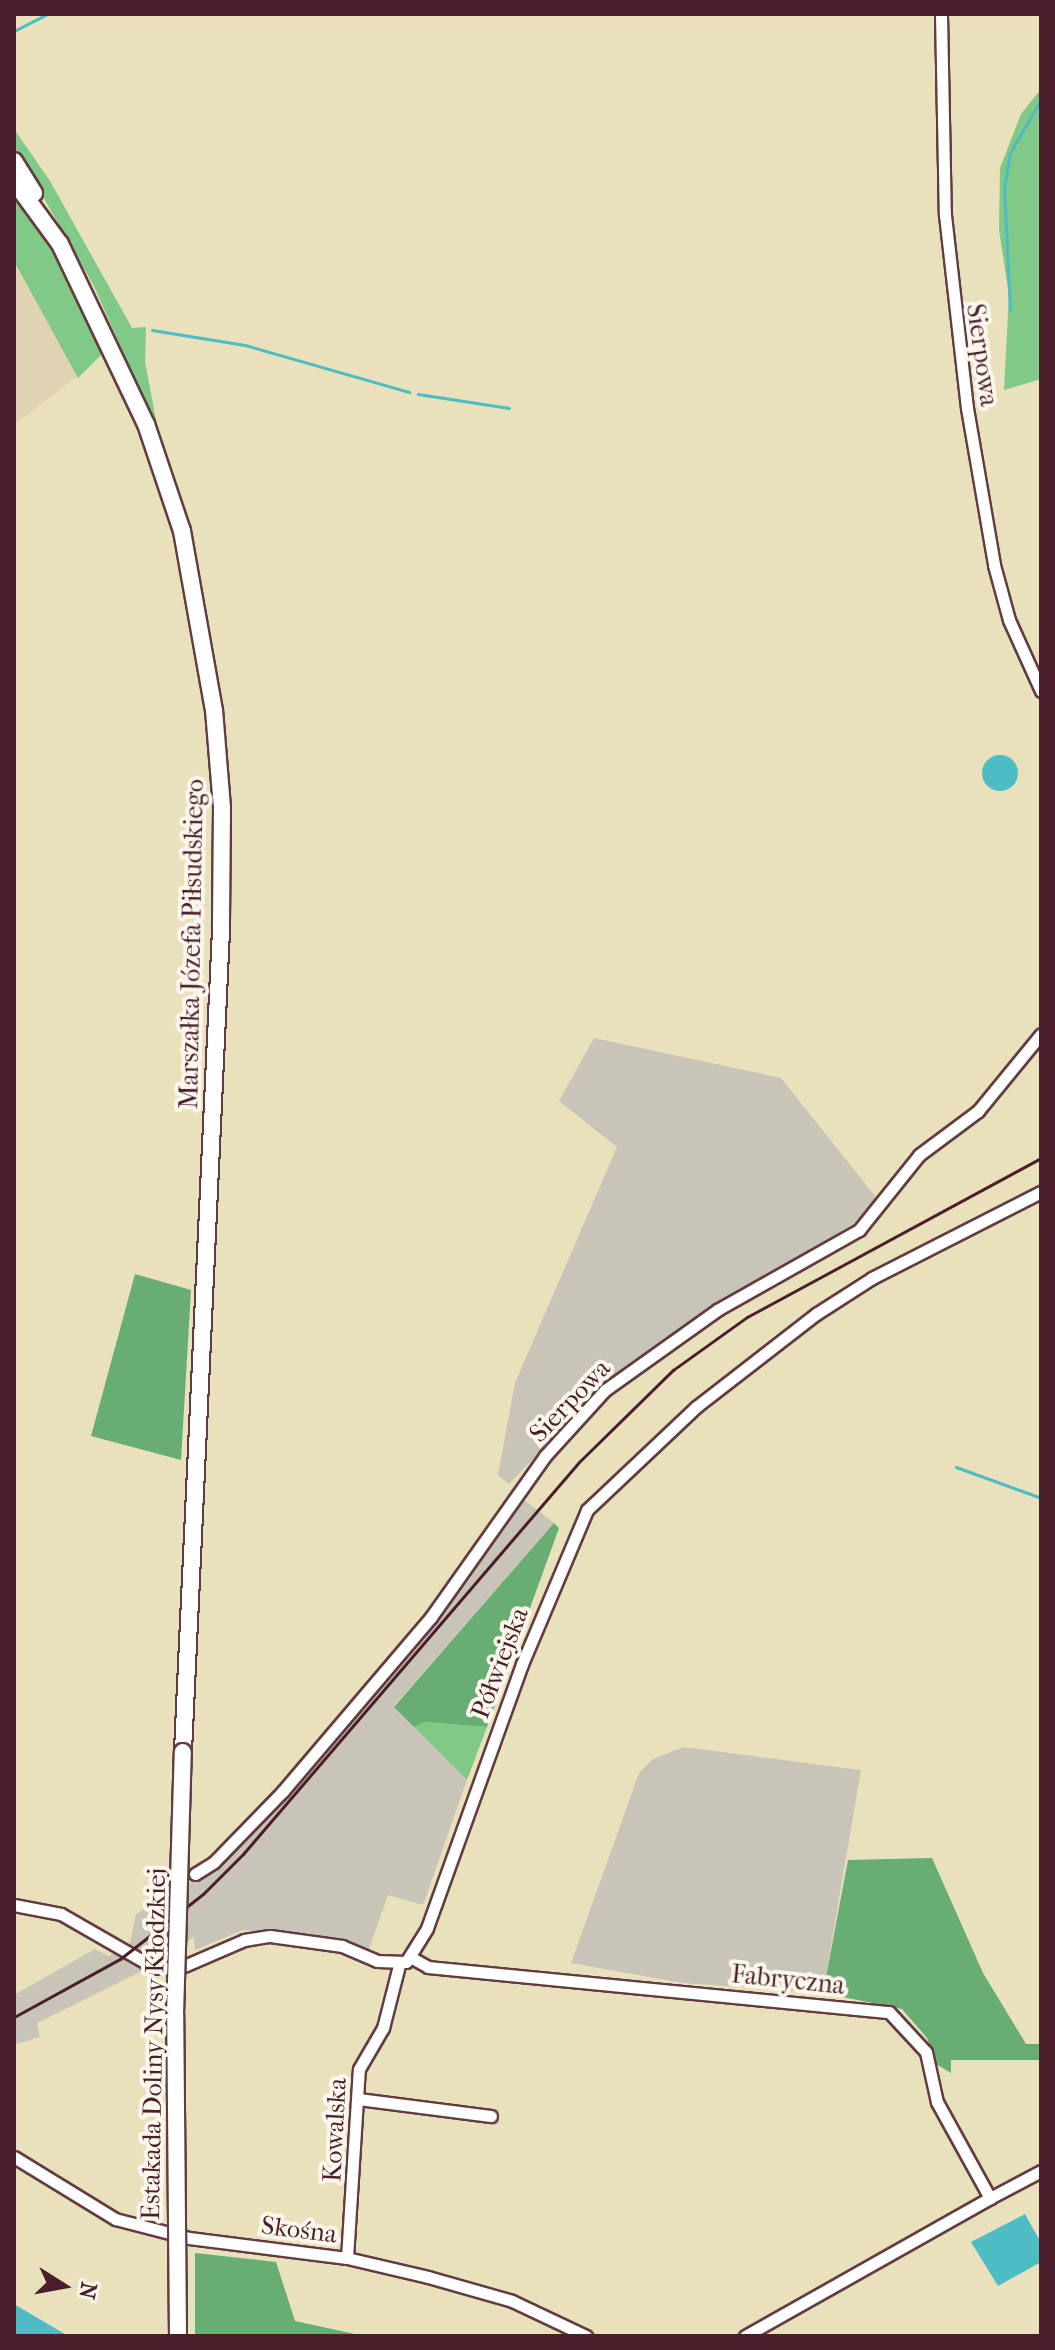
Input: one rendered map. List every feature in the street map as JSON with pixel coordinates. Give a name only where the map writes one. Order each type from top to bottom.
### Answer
[{"type":"highway","name":"Marszałka Józefa Piłsudskiego","points":[[17,171],[60,244],[131,386],[174,502],[197,598],[218,742],[221,930],[183,1752]]},
{"type":"highway","name":"Estakada Doliny Nysy Kłodzkiej","points":[[178,2336],[175,2030],[183,1752]]},
{"type":"street","name":"Sierpowa","points":[[941,14],[945,215],[967,408],[994,565],[1009,620],[1041,691]]},
{"type":"street","name":"Sierpowa","points":[[195,1874],[214,1862],[283,1791],[421,1629],[545,1456],[605,1390],[717,1310],[859,1230],[919,1155],[978,1111],[1041,1034]]},
{"type":"street","name":"Półwiejska","points":[[412,1958],[522,1664],[587,1510],[696,1407],[816,1314],[872,1278],[1041,1192]]},
{"type":"street","points":[[14,1905],[61,1914],[155,1968],[172,1969],[270,1936],[342,1946],[399,1965],[412,1958]]},
{"type":"street","name":"Fabryczna","points":[[412,1958],[428,1967],[889,2012],[926,2052],[937,2102],[990,2198]]},
{"type":"street","name":"Kowalska","points":[[347,2258],[359,2069],[383,2028],[399,1965]]},
{"type":"street","points":[[358,2099],[491,2116]]},
{"type":"street","name":"Skośna","points":[[14,2157],[115,2219],[189,2238],[347,2258],[512,2301],[586,2336]]},
{"type":"street","points":[[745,2336],[1041,2171]]},
{"type":"shaded area","points":[[14,221],[92,365],[14,425]]},
{"type":"shaded area","points":[[594,1038],[781,1078],[875,1196],[872,1211],[602,1387],[509,1484],[498,1475],[515,1383],[617,1147],[559,1101]]},
{"type":"shaded area","points":[[519,1496],[554,1523],[394,1706],[467,1780],[423,1905],[388,1895],[368,1952],[334,1939],[243,1930],[195,1950],[194,1937],[138,1973],[37,2023],[40,2037],[14,2045],[14,1995],[95,1949],[109,1956],[130,1943],[136,1914],[215,1867],[447,1606]]},
{"type":"shaded area","points":[[684,1747],[861,1770],[823,1993],[682,1983],[571,1963],[639,1773],[653,1759]]},
{"type":"green space","points":[[1041,89],[1041,379],[1004,390],[1009,295],[999,230],[1000,168],[1021,114]]},
{"type":"green space","points":[[14,129],[50,181],[132,328],[146,327],[145,362],[159,435],[94,286],[14,146]]},
{"type":"green space","points":[[14,197],[66,272],[106,350],[78,378],[14,261]]},
{"type":"green space","points":[[135,1274],[191,1290],[181,1460],[91,1436]]},
{"type":"green space","points":[[554,1523],[559,1528],[487,1727],[424,1722],[414,1727],[394,1707]]},
{"type":"green space","points":[[424,1722],[487,1727],[467,1780],[414,1727]]},
{"type":"green space","points":[[932,1858],[983,1973],[1026,2044],[1041,2044],[1041,2060],[951,2060],[951,2073],[936,2064],[927,2038],[902,2009],[823,1993],[848,1860]]},
{"type":"green space","points":[[195,2253],[276,2262],[295,2321],[364,2336],[195,2336]]},
{"type":"water","points":[[1000,755],[1013,760],[1018,773],[1013,786],[1000,791],[987,786],[982,773],[987,760]]},
{"type":"water","points":[[1025,2214],[1041,2243],[1041,2262],[998,2286],[971,2242]]},
{"type":"water","points":[[14,2304],[68,2336],[14,2336]]},
{"type":"waterway","points":[[14,31],[47,14]]},
{"type":"waterway","points":[[1010,310],[1004,189],[1010,153],[1041,99]]},
{"type":"waterway","points":[[152,330],[245,345],[409,392]]},
{"type":"waterway","points":[[418,394],[509,408]]},
{"type":"waterway","points":[[956,1467],[1041,1498]]},
{"type":"railway","points":[[14,2017],[120,1959],[203,1894],[243,1854],[579,1462],[673,1370],[747,1317],[1041,1158]]}]
